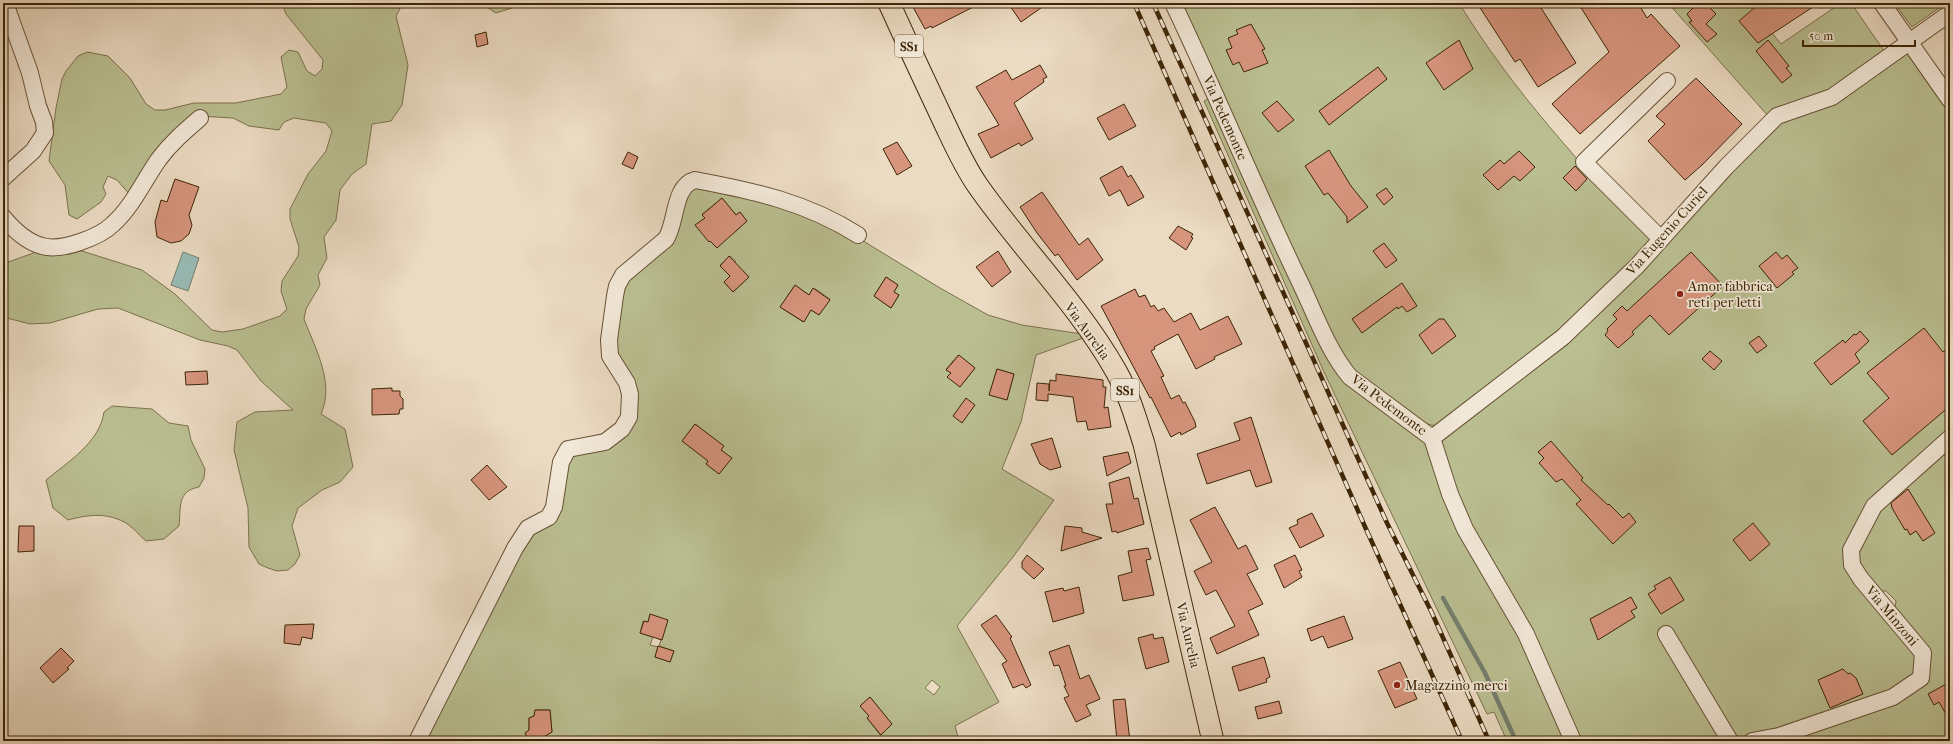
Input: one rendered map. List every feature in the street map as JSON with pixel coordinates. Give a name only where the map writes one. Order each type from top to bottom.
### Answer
[{"type":"main road","name":"Via Aurelia","points":[[890,3],[944,123],[977,184],[1011,231],[1081,320],[1116,372],[1126,392],[1144,444],[1213,741]]},
{"type":"street","points":[[3,178],[33,151],[45,133],[44,122],[38,106],[30,74],[5,3]]},
{"type":"street","name":"Via Pedemonte","points":[[1173,3],[1274,228],[1342,368],[1350,377],[1432,438],[1450,494],[1465,529],[1526,634],[1573,741]]},
{"type":"street","points":[[1882,3],[1911,41],[1950,100]]},
{"type":"street","name":"Via Eugenio Curiel","points":[[1432,438],[1563,337],[1637,266],[1726,167],[1778,116],[1832,97],[1950,13]]},
{"type":"street","points":[[1661,239],[1584,162],[1667,81]]},
{"type":"street","points":[[3,218],[22,235],[43,247],[54,247],[80,242],[104,232],[122,215],[159,159],[174,140],[200,118]]},
{"type":"street","points":[[417,741],[515,548],[528,528],[549,517],[554,506],[561,462],[566,451],[579,446],[605,442],[622,429],[629,417],[630,394],[626,383],[610,356],[609,340],[616,286],[624,275],[666,239],[670,232],[681,189],[689,182],[695,180],[761,193],[816,212],[858,235]]},
{"type":"street","name":"Via Minzoni","points":[[1752,741],[1779,736],[1893,697],[1921,678],[1923,653],[1861,579],[1852,565],[1851,550],[1874,506],[1950,438]]},
{"type":"street","points":[[1666,634],[1730,741]]},
{"type":"green space","points":[[282,3],[403,3],[396,16],[408,65],[402,105],[391,121],[372,124],[366,164],[352,174],[340,190],[336,220],[324,237],[327,258],[318,275],[320,285],[306,309],[304,319],[318,354],[325,378],[325,402],[321,414],[345,429],[353,467],[340,482],[322,490],[298,508],[292,526],[300,555],[295,564],[288,570],[277,571],[259,564],[249,547],[248,508],[234,450],[237,422],[255,412],[293,410],[261,381],[237,350],[228,346],[200,340],[118,308],[98,309],[50,323],[30,324],[3,317],[3,264],[39,251],[82,251],[142,270],[175,294],[212,330],[222,332],[243,329],[280,316],[287,309],[281,291],[282,281],[298,256],[299,247],[290,219],[290,209],[308,174],[326,151],[332,131],[326,123],[294,118],[284,122],[279,130],[249,126],[233,118],[199,116],[130,195],[117,180],[108,176],[103,187],[106,194],[101,202],[77,219],[69,215],[65,185],[49,161],[56,108],[62,79],[66,71],[78,56],[87,52],[108,56],[130,78],[146,104],[155,110],[165,110],[194,103],[236,103],[281,94],[287,87],[281,57],[289,50],[298,52],[307,71],[315,76],[322,69],[323,60],[286,14]]},
{"type":"green space","points":[[475,3],[510,3],[512,8],[496,13],[484,5]]},
{"type":"green space","points":[[1179,3],[1459,3],[1480,35],[1525,97],[1574,155],[1652,240],[1560,334],[1440,427],[1415,421],[1347,366]]},
{"type":"green space","points":[[1668,3],[1747,3],[1781,44],[1841,3],[1851,3],[1887,55],[1830,93],[1769,117]]},
{"type":"green space","points":[[1894,3],[1946,3],[1912,27]]},
{"type":"green space","points":[[1910,47],[1950,104],[1950,435],[1872,504],[1849,549],[1920,654],[1919,677],[1893,695],[1752,739],[1714,741],[1575,741],[1467,528],[1435,439],[1564,338],[1783,122]]},
{"type":"green space","points":[[1212,97],[1336,367],[1429,442],[1522,636],[1569,741],[1507,741],[1494,712],[1487,714],[1324,372],[1204,101]]},
{"type":"green space","points":[[689,182],[816,212],[940,288],[988,315],[1022,325],[1082,334],[1083,338],[1036,355],[1021,422],[1002,469],[1054,500],[1013,557],[957,626],[999,702],[955,726],[959,741],[544,741],[541,735],[552,732],[550,710],[535,710],[534,716],[529,718],[529,730],[525,733],[529,741],[416,741],[515,548],[549,517],[568,449],[613,437],[630,394],[610,356],[615,296],[666,239]],"holes":[[[722,198],[736,215],[740,212],[747,221],[734,233],[710,241],[696,225],[705,218],[702,214]],[[730,256],[736,261],[726,271],[720,265]],[[739,267],[749,277],[733,292],[724,282]],[[886,277],[898,285],[894,292],[899,295],[891,308],[874,296]],[[795,285],[809,295],[814,288],[830,299],[819,315],[811,310],[803,322],[780,307]],[[958,355],[975,368],[964,382],[948,377],[951,373],[946,369]],[[997,369],[1014,374],[1007,400],[991,389]],[[695,424],[724,446],[721,450],[731,458],[719,474],[706,464],[708,461],[682,441]],[[650,614],[657,638],[661,640],[659,646],[674,651],[670,662],[655,657],[658,647],[650,645],[653,637],[640,633],[643,621],[648,622]],[[932,680],[940,687],[934,695],[925,688]],[[870,697],[892,724],[880,735],[867,718],[869,716],[860,706]]]},
{"type":"green space","points":[[112,406],[152,409],[169,423],[188,426],[191,440],[205,469],[204,478],[199,487],[187,492],[184,496],[180,506],[179,526],[164,539],[146,541],[127,524],[110,517],[96,515],[68,520],[53,508],[46,480],[90,442],[101,423],[104,412]]},
{"type":"green space","points":[[1950,441],[1950,741],[1767,741],[1923,679],[1925,652],[1894,613],[1896,601],[1886,591],[1876,591],[1854,564],[1876,507]]},
{"type":"water","points":[[183,252],[199,258],[188,291],[171,285]]},
{"type":"building","points":[[921,3],[981,3],[932,28],[931,26],[925,29],[913,7]]},
{"type":"building","points":[[1008,3],[1048,3],[1021,22]]},
{"type":"building","points":[[1477,3],[1538,3],[1576,63],[1538,87],[1520,59],[1515,62]]},
{"type":"building","points":[[1578,3],[1638,3],[1647,18],[1651,14],[1680,46],[1580,134],[1552,104],[1609,52]]},
{"type":"building","points":[[1698,3],[1705,3],[1716,14],[1706,24],[1717,34],[1707,42],[1689,22],[1692,21],[1687,14]]},
{"type":"building","points":[[1760,3],[1819,3],[1758,43],[1739,21]]},
{"type":"building","points":[[1251,24],[1265,49],[1262,50],[1268,63],[1244,72],[1239,62],[1233,65],[1226,50],[1232,48],[1228,38],[1238,34],[1236,30]]},
{"type":"building","points":[[486,32],[488,44],[477,47],[475,35]]},
{"type":"building","points":[[1459,40],[1473,69],[1444,90],[1426,63]]},
{"type":"building","points":[[1768,40],[1789,66],[1786,68],[1792,75],[1782,83],[1756,51]]},
{"type":"building","points":[[1040,65],[1047,77],[1043,79],[1044,82],[1014,103],[1033,139],[1021,146],[1019,143],[991,158],[978,134],[999,125],[976,87],[1006,70],[1012,80]]},
{"type":"building","points":[[1378,67],[1387,79],[1329,125],[1319,111]]},
{"type":"building","points":[[1696,78],[1742,124],[1702,165],[1685,180],[1648,141],[1665,124],[1656,116]]},
{"type":"building","points":[[1277,101],[1294,120],[1278,132],[1262,113]]},
{"type":"building","points":[[1124,104],[1136,126],[1109,140],[1097,118]]},
{"type":"building","points":[[897,142],[912,166],[897,175],[883,149]]},
{"type":"building","points":[[1329,150],[1351,186],[1368,207],[1347,223],[1347,217],[1328,193],[1324,195],[1305,166]]},
{"type":"building","points":[[1519,151],[1535,167],[1520,181],[1514,176],[1498,190],[1483,175],[1500,160],[1504,164]]},
{"type":"building","points":[[628,152],[638,157],[633,169],[622,164]]},
{"type":"building","points":[[1122,166],[1128,177],[1131,175],[1144,197],[1128,206],[1120,190],[1109,196],[1100,178]]},
{"type":"building","points":[[1575,166],[1587,179],[1576,191],[1563,178]]},
{"type":"building","points":[[175,179],[199,187],[189,215],[192,225],[189,234],[181,241],[171,243],[157,237],[155,222],[161,200],[167,202]]},
{"type":"building","points":[[1386,188],[1393,197],[1384,205],[1376,195]]},
{"type":"building","points":[[1042,192],[1079,245],[1088,238],[1103,260],[1077,280],[1058,254],[1055,256],[1037,233],[1020,207]]},
{"type":"building","points":[[722,198],[736,215],[740,212],[747,221],[717,248],[710,241],[709,242],[695,225],[705,218],[702,215]]},
{"type":"building","points":[[1178,226],[1193,234],[1191,237],[1193,238],[1186,250],[1169,238]]},
{"type":"building","points":[[1384,243],[1397,260],[1386,268],[1373,251]]},
{"type":"building","points":[[998,251],[1011,272],[992,287],[976,267]]},
{"type":"building","name":"Amor fabbrica reti per letti","points":[[1691,252],[1723,286],[1669,335],[1650,315],[1632,332],[1634,334],[1618,348],[1605,335],[1608,331],[1607,329],[1617,319],[1613,315],[1622,306],[1627,311]]},
{"type":"building","points":[[1776,252],[1782,259],[1787,255],[1798,268],[1792,272],[1794,274],[1777,288],[1759,266]]},
{"type":"building","points":[[729,256],[749,277],[733,292],[724,282],[730,276],[720,266]]},
{"type":"building","points":[[886,277],[898,285],[894,292],[899,295],[891,308],[874,296]]},
{"type":"building","points":[[1402,283],[1417,306],[1407,312],[1402,306],[1398,309],[1397,307],[1362,333],[1352,319]]},
{"type":"building","points":[[795,285],[809,295],[813,288],[830,300],[819,315],[811,310],[804,322],[780,307]]},
{"type":"building","points":[[1135,289],[1139,297],[1145,295],[1151,307],[1154,305],[1158,311],[1164,308],[1174,322],[1191,313],[1200,330],[1228,316],[1242,344],[1214,357],[1215,359],[1196,369],[1178,334],[1154,347],[1155,349],[1151,351],[1164,376],[1161,377],[1171,399],[1179,395],[1183,403],[1185,402],[1195,422],[1196,427],[1181,435],[1180,432],[1171,437],[1151,397],[1150,398],[1101,306]]},
{"type":"building","points":[[1439,319],[1444,319],[1456,336],[1432,354],[1419,335]]},
{"type":"building","points":[[1924,328],[1943,352],[1950,346],[1950,406],[1892,455],[1863,421],[1889,398],[1867,373]]},
{"type":"building","points":[[1860,331],[1869,341],[1855,354],[1860,362],[1831,385],[1814,363],[1843,340],[1845,343],[1854,334],[1856,335]]},
{"type":"building","points":[[1759,336],[1767,346],[1757,353],[1749,343]]},
{"type":"building","points":[[1710,351],[1722,361],[1714,370],[1702,359]]},
{"type":"building","points":[[959,355],[975,368],[960,387],[947,377],[951,373],[946,370]]},
{"type":"building","points":[[997,369],[1014,374],[1007,400],[989,395]]},
{"type":"building","points":[[207,371],[208,384],[186,385],[185,372]]},
{"type":"building","points":[[1056,374],[1103,380],[1103,387],[1106,387],[1104,408],[1108,407],[1111,427],[1088,430],[1086,421],[1077,422],[1073,397],[1048,394],[1048,401],[1036,400],[1037,383],[1049,384],[1049,391],[1050,380],[1056,381]]},
{"type":"building","points":[[392,388],[392,391],[400,391],[400,396],[403,399],[403,409],[400,409],[399,414],[372,415],[372,389]]},
{"type":"building","points":[[966,398],[975,405],[962,423],[953,416]]},
{"type":"building","points":[[1251,417],[1272,482],[1256,487],[1250,470],[1207,484],[1197,454],[1240,440],[1234,423]]},
{"type":"building","points":[[695,424],[724,446],[721,450],[732,458],[719,474],[706,464],[708,461],[682,441]]},
{"type":"building","points":[[1052,438],[1061,467],[1050,470],[1040,464],[1031,444]]},
{"type":"building","points":[[1551,441],[1583,478],[1581,480],[1623,518],[1629,513],[1636,522],[1613,544],[1576,504],[1581,500],[1562,479],[1556,482],[1539,463],[1544,458],[1538,452]]},
{"type":"building","points":[[1128,452],[1131,463],[1107,476],[1103,457]]},
{"type":"building","points":[[487,465],[507,487],[489,500],[471,480]]},
{"type":"building","points":[[1129,477],[1134,499],[1138,498],[1144,524],[1117,533],[1116,531],[1112,532],[1106,504],[1113,504],[1109,483]]},
{"type":"building","points":[[1908,489],[1935,533],[1923,541],[1916,531],[1910,535],[1907,529],[1905,530],[1892,508],[1891,503]]},
{"type":"building","points":[[1215,507],[1238,549],[1246,545],[1258,569],[1247,574],[1263,604],[1248,611],[1259,635],[1217,654],[1210,638],[1235,626],[1216,590],[1206,595],[1194,571],[1212,562],[1190,520]]},
{"type":"building","points":[[1312,513],[1324,536],[1300,548],[1289,528],[1298,524],[1297,520]]},
{"type":"building","points":[[1753,523],[1770,544],[1750,561],[1733,540]]},
{"type":"building","points":[[19,526],[34,526],[34,551],[18,552]]},
{"type":"building","points":[[1065,526],[1082,528],[1082,532],[1102,538],[1061,551]]},
{"type":"building","points":[[1148,548],[1151,559],[1146,560],[1154,595],[1123,601],[1118,576],[1132,572],[1128,551]]},
{"type":"building","points":[[1027,555],[1044,569],[1034,579],[1022,568],[1022,562]]},
{"type":"building","points":[[1295,555],[1302,570],[1299,571],[1302,577],[1284,588],[1274,565]]},
{"type":"building","points":[[1670,577],[1684,600],[1661,614],[1648,594],[1656,589],[1654,586]]},
{"type":"building","points":[[1079,587],[1084,613],[1053,622],[1045,592],[1063,588],[1064,591]]},
{"type":"building","points":[[1631,597],[1637,608],[1631,611],[1635,617],[1598,640],[1590,619]]},
{"type":"building","points":[[650,614],[668,620],[662,640],[640,633],[644,621],[648,622]]},
{"type":"building","points":[[996,615],[1012,637],[1010,638],[1031,685],[1026,688],[1023,684],[1013,688],[1002,664],[1007,661],[981,625]]},
{"type":"building","points":[[1344,616],[1353,639],[1328,648],[1323,636],[1311,641],[1307,629]]},
{"type":"building","points":[[314,624],[312,639],[302,637],[300,645],[284,643],[285,625]]},
{"type":"building","points":[[1153,634],[1154,639],[1163,637],[1169,662],[1146,669],[1138,638]]},
{"type":"building","points":[[1069,645],[1080,679],[1089,675],[1100,699],[1086,705],[1091,715],[1076,722],[1064,698],[1069,696],[1064,686],[1066,686],[1059,665],[1054,666],[1049,652]]},
{"type":"building","points":[[658,646],[674,651],[670,662],[655,657]]},
{"type":"building","points":[[61,648],[74,661],[67,668],[69,669],[53,683],[40,668]]},
{"type":"building","points":[[1264,657],[1270,677],[1266,679],[1267,682],[1239,691],[1232,667]]},
{"type":"building","name":"Magazzino merci","points":[[1400,662],[1417,699],[1395,708],[1378,671]]},
{"type":"building","points":[[1843,669],[1848,674],[1850,673],[1856,678],[1863,694],[1830,708],[1818,680]]},
{"type":"building","points":[[1950,682],[1950,721],[1939,702],[1934,705],[1928,694]]},
{"type":"building","points":[[870,697],[892,724],[881,735],[867,718],[869,716],[860,706]]},
{"type":"building","points":[[1125,699],[1130,741],[1117,741],[1113,700]]},
{"type":"building","points":[[1279,701],[1282,713],[1258,719],[1255,707]]},
{"type":"building","points":[[535,710],[550,710],[552,732],[537,741],[529,741],[525,733],[529,730],[529,718],[534,716]]},
{"type":"waterway","points":[[1443,598],[1485,673],[1516,741]]},
{"type":"railway","points":[[1134,3],[1366,529],[1462,741]]},
{"type":"railway","points":[[1153,3],[1387,523],[1432,613],[1489,741]]},
{"type":"place","name":"Amor fabbrica reti per letti","points":[[1680,294]]},
{"type":"place","name":"Magazzino merci","points":[[1397,685]]}]
